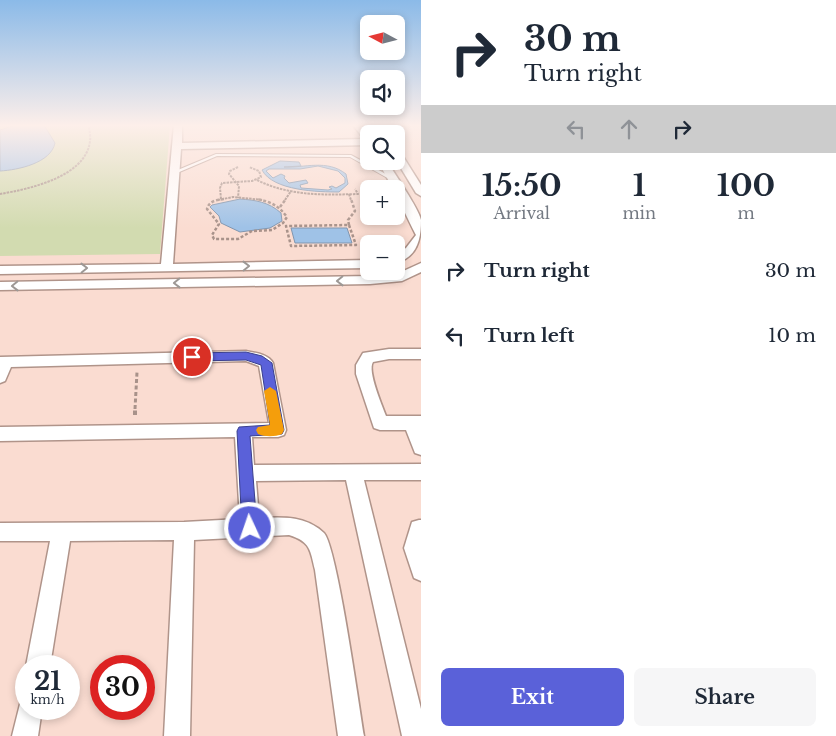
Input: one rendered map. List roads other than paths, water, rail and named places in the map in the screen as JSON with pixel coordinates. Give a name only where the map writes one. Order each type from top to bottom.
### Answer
[{"type":"street","points":[[168,267],[175,159]]},
{"type":"street","points":[[405,167],[421,193]]},
{"type":"street","points":[[387,170],[415,218],[421,235],[410,250],[405,253]]},
{"type":"street","points":[[0,270],[360,264]]},
{"type":"street","points":[[0,286],[370,280],[402,276],[421,267]]},
{"type":"street","points":[[421,354],[376,355],[368,357],[363,365],[364,374],[380,423],[416,423],[421,448]]},
{"type":"street","points":[[0,377],[2,362],[246,356],[266,363],[278,430],[0,434]]},
{"type":"street","points":[[243,431],[250,528]]},
{"type":"street","points":[[353,472],[415,736]]},
{"type":"street","points":[[246,473],[421,472]]},
{"type":"street","points":[[0,532],[184,531],[289,526],[306,531],[318,541],[325,570],[352,736]]},
{"type":"street","points":[[421,529],[419,529],[414,548],[421,571]]},
{"type":"street","points":[[40,655],[62,531]]},
{"type":"street","points":[[177,736],[184,531]]},
{"type":"street","points":[[25,736],[28,720]]},
{"type":"lane","points":[[174,172],[205,159]]},
{"type":"lane","points":[[357,159],[392,179]]},
{"type":"water","points":[[0,159],[42,159],[24,167],[0,171]]},
{"type":"water","points":[[280,161],[299,162],[301,166],[284,167],[324,165],[339,169],[346,174],[348,184],[339,192],[297,189],[276,182],[262,170]],"holes":[[[318,166],[338,171],[345,178],[345,183],[336,188],[329,187],[332,189],[328,190],[301,188],[300,185],[308,183],[306,180],[289,183],[284,178],[285,176],[281,174],[273,178],[266,171],[269,169],[300,169]]]},
{"type":"water","points":[[240,199],[272,206],[281,213],[282,221],[270,228],[240,232],[221,223],[219,216],[210,207]]},
{"type":"water","points":[[291,228],[347,228],[352,243],[295,243]]}]
